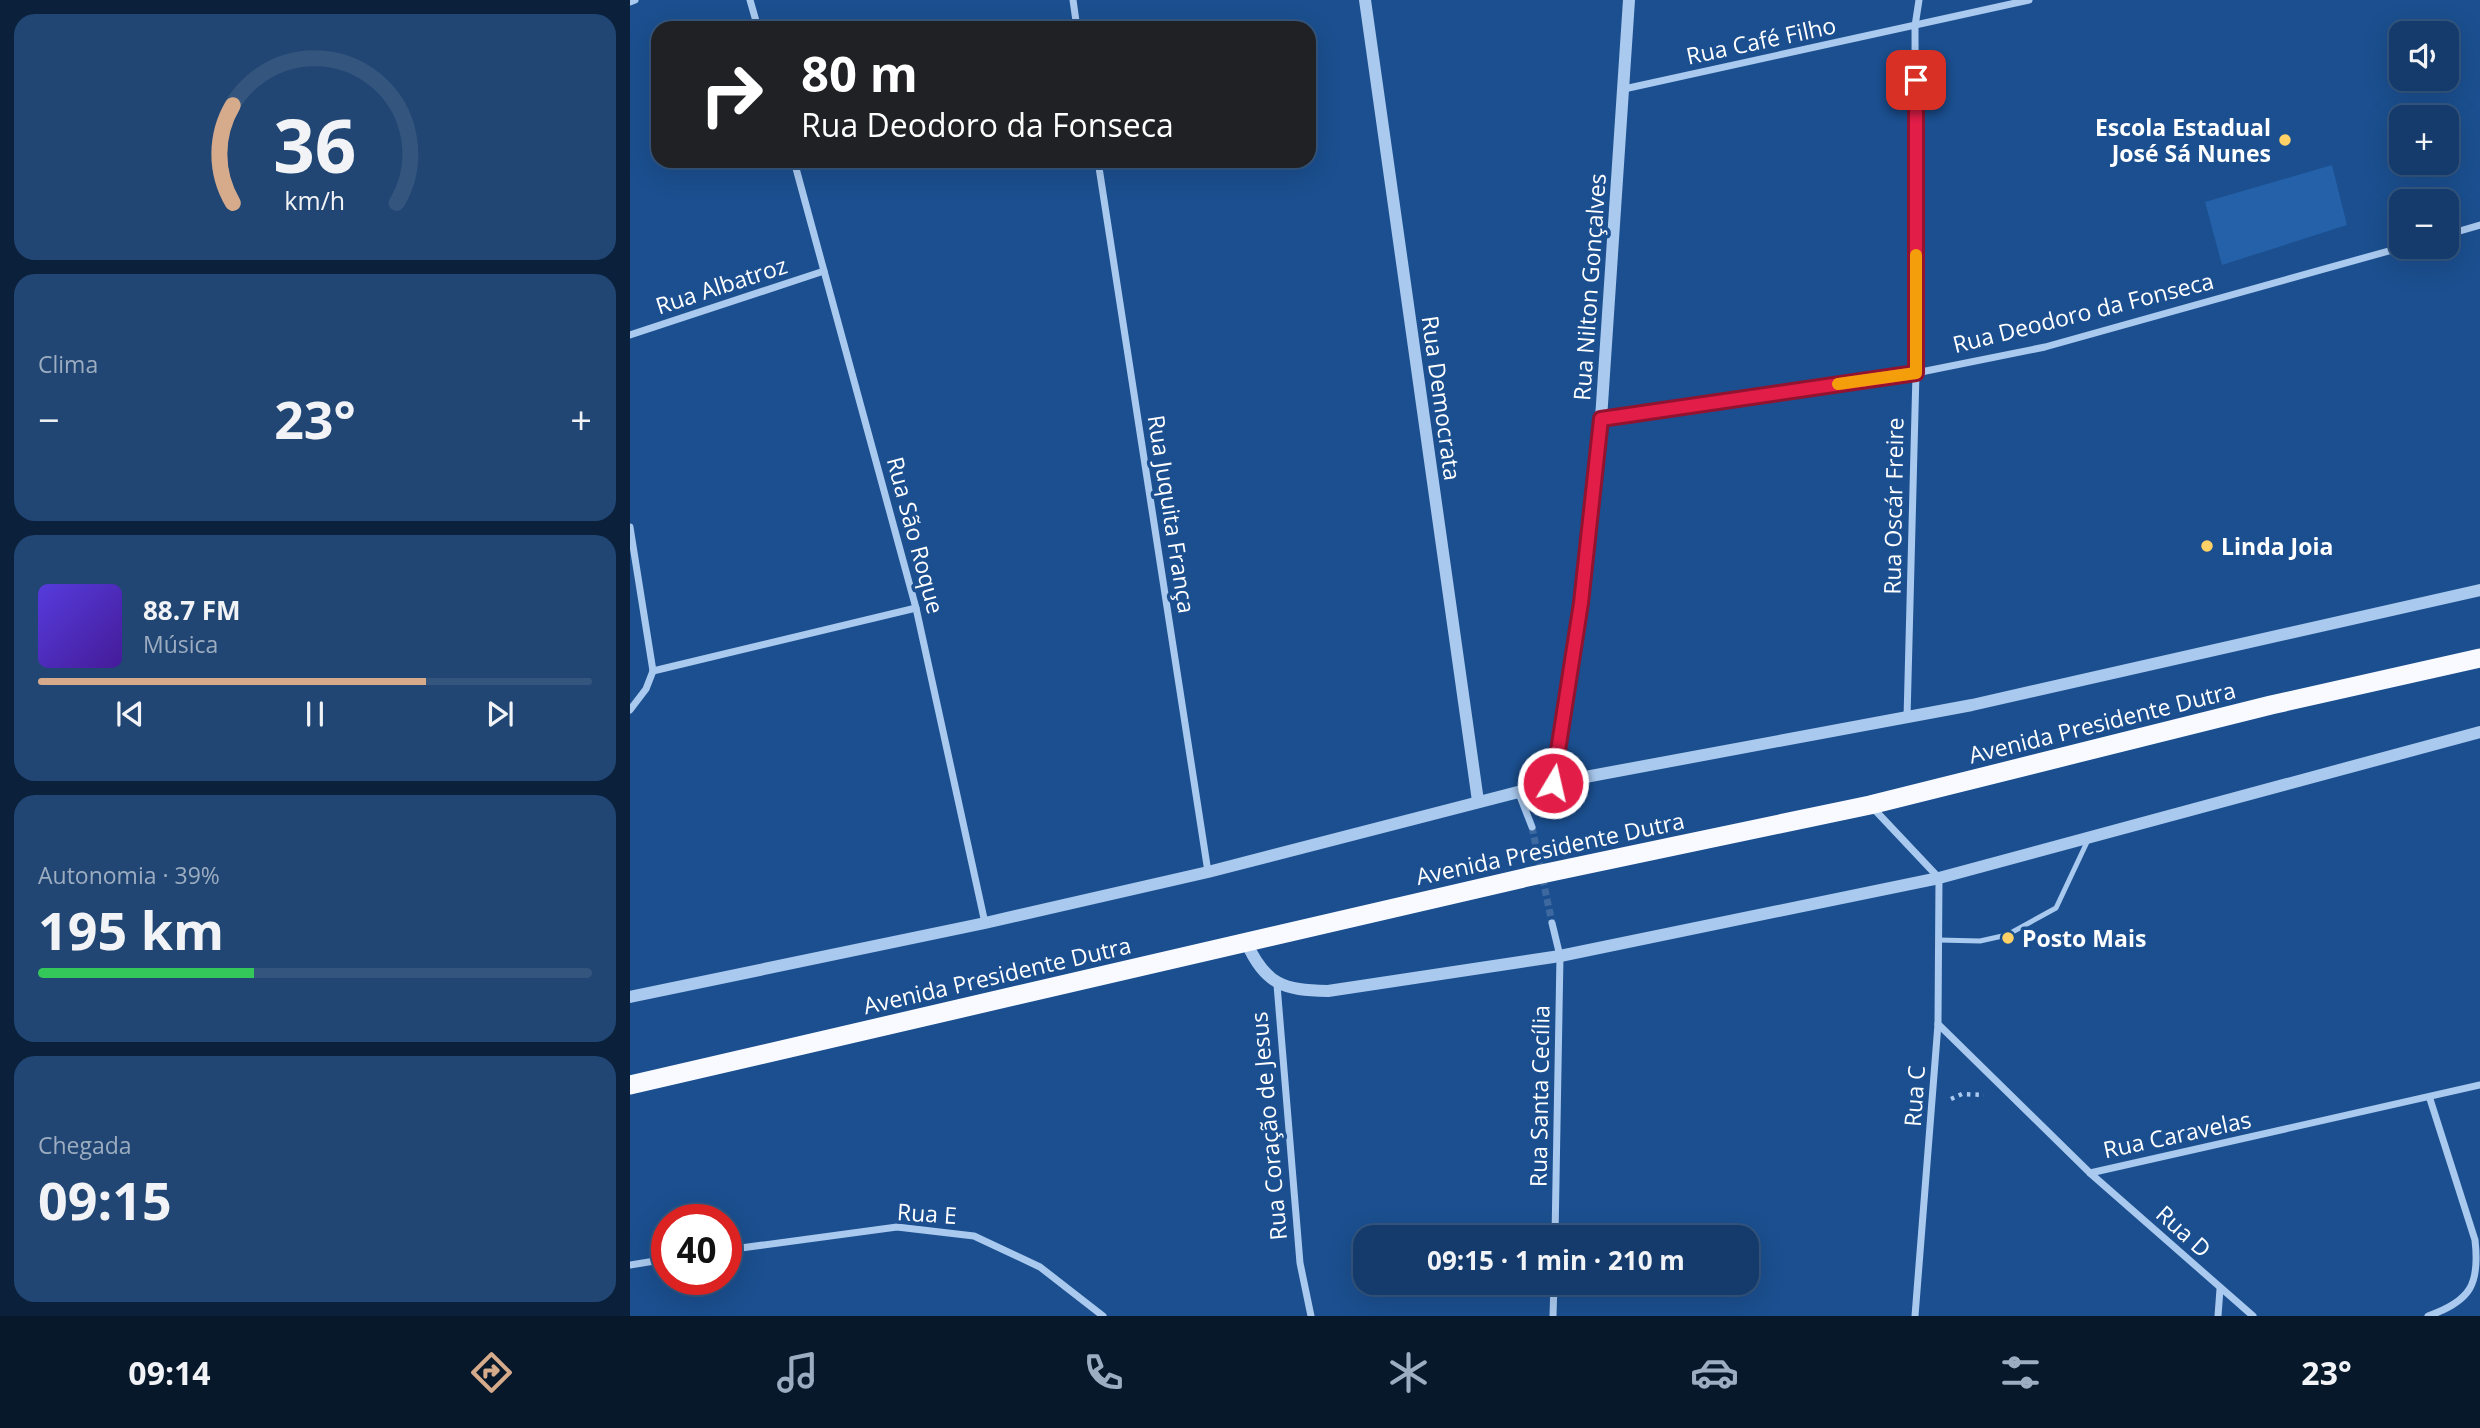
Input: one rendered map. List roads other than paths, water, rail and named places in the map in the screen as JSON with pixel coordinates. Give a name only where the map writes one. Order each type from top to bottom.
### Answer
[{"type":"highway","name":"Avenida Presidente Dutra","points":[[630,1085],[1545,873],[1870,805],[2271,705],[2480,658]]},
{"type":"street","points":[[630,2],[635,0]]},
{"type":"street","points":[[750,0],[756,21]]},
{"type":"street","points":[[1073,0],[1076,21]]},
{"type":"street","name":"Rua Democrata","points":[[1365,0],[1478,802]]},
{"type":"street","name":"Rua Nilton Gonçalves","points":[[1553,783],[1581,603],[1601,419],[1629,0]]},
{"type":"street","name":"Rua Oscár Freire","points":[[1907,718],[1916,373],[1915,26],[1919,0]]},
{"type":"street","name":"Rua Café Filho","points":[[1624,89],[2029,0]]},
{"type":"street","name":"Rua São Roque","points":[[796,168],[916,608],[985,923]]},
{"type":"street","name":"Rua Juquita França","points":[[1099,168],[1209,872]]},
{"type":"street","points":[[2459,231],[2480,225]]},
{"type":"street","name":"Rua Deodoro da Fonseca","points":[[1601,419],[1916,373],[2045,347],[2389,251]]},
{"type":"street","name":"Rua Albatroz","points":[[630,335],[824,271]]},
{"type":"street","points":[[630,527],[653,671],[646,690],[630,710]]},
{"type":"street","name":"Avenida Presidente Dutra","points":[[630,997],[985,923],[1209,872],[1553,783],[1907,718],[2210,653],[2480,590]]},
{"type":"street","points":[[653,671],[916,608]]},
{"type":"street","points":[[1277,985],[1301,990],[1328,991],[1560,956],[1939,878],[2480,732]]},
{"type":"street","points":[[1518,791],[1532,827]]},
{"type":"street","points":[[1870,805],[1939,878]]},
{"type":"street","name":"Rua C","points":[[1915,1316],[1938,1024],[1939,878]]},
{"type":"street","name":"Rua Santa Cecília","points":[[1552,923],[1560,956],[1555,1225]]},
{"type":"street","name":"Rua Coração de Jesus","points":[[1246,942],[1255,962],[1277,985],[1300,1263],[1311,1316]]},
{"type":"street","name":"Rua Caravelas","points":[[1938,1024],[2009,1097],[2090,1173],[2430,1099],[2480,1085]]},
{"type":"street","points":[[2428,1316],[2442,1311],[2469,1293],[2477,1278],[2474,1240],[2430,1099]]},
{"type":"street","name":"Rua D","points":[[2090,1173],[2253,1316]]},
{"type":"street","name":"Rua E","points":[[742,1248],[897,1227],[974,1236],[1040,1267],[1103,1316]]},
{"type":"street","points":[[630,1265],[651,1262]]},
{"type":"street","points":[[2218,1316],[2220,1289]]},
{"type":"street","points":[[1553,1316],[1554,1295]]},
{"type":"lane","points":[[1939,940],[1980,940],[2007,935],[2056,908],[2089,838]]},
{"type":"tunnel","points":[[1532,827],[1552,923]]},
{"type":"place","name":"Escola Estadual José Sá Nunes","points":[[2285,140]]},
{"type":"place","name":"Linda Joia","points":[[2207,546]]},
{"type":"place","name":"Posto Mais","points":[[2008,938]]}]
